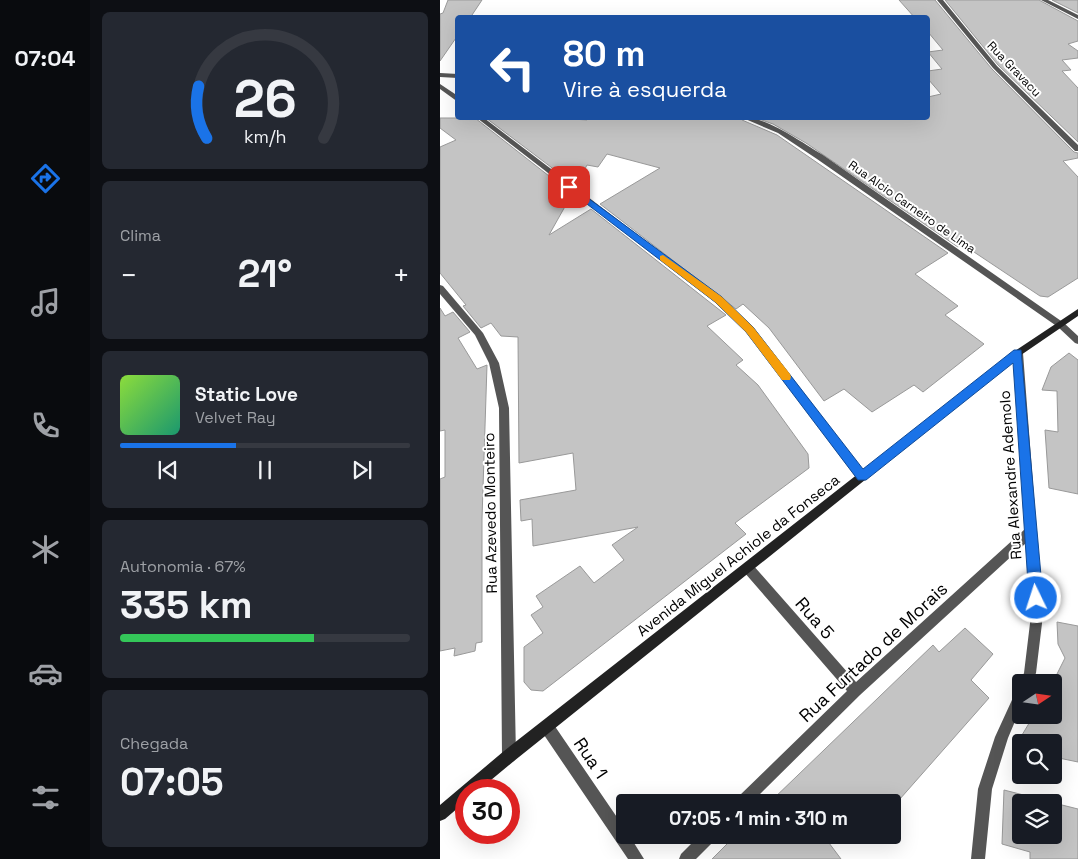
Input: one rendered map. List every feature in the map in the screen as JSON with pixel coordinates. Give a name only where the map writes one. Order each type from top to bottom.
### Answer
[{"type":"street","name":"Rua Gravacu","points":[[940,0],[995,67],[1078,149]]},
{"type":"street","points":[[1044,0],[1078,17]]},
{"type":"street","points":[[440,74],[455,76]]},
{"type":"street","points":[[440,86],[455,98]]},
{"type":"street","points":[[483,120],[718,300],[750,330],[862,477]]},
{"type":"street","name":"Rua Alcio Carneiro de Lima","points":[[751,120],[780,132],[820,157],[1060,325],[1078,341]]},
{"type":"street","name":"Rua Azevedo Monteiro","points":[[440,288],[478,333],[494,363],[504,408],[509,756]]},
{"type":"street","name":"Avenida Miguel Achiole da Fonseca","points":[[481,779],[1018,353],[1076,314]]},
{"type":"street","name":"Rua Alexandre Ademolo","points":[[1018,353],[1037,615],[1030,674]]},
{"type":"street","name":"Rua Furtado de Morais","points":[[751,794],[856,691],[1031,531]]},
{"type":"street","name":"Rua 5","points":[[748,568],[856,691]]},
{"type":"street","points":[[978,859],[985,789],[1002,737],[1012,714]]},
{"type":"street","name":"Rua 1","points":[[547,727],[637,859]]},
{"type":"street","name":"Avenida Miguel Achiole da Fonseca","points":[[440,814],[455,801]]},
{"type":"street","points":[[686,859],[701,844]]},
{"type":"building","points":[[448,0],[482,0],[472,15],[455,15],[455,39],[440,61],[440,14],[443,13]]},
{"type":"building","points":[[899,0],[935,0],[992,69],[1074,152],[1078,153],[1078,158],[1063,161],[1078,177],[1078,278],[1048,297],[1040,296],[962,244],[958,247],[806,143],[773,124],[762,120],[930,120],[930,97],[941,94],[930,81],[930,71],[942,69],[930,54],[930,52],[943,50],[930,34],[930,15],[912,15]]},
{"type":"building","points":[[945,0],[1039,0],[1078,21],[1078,41],[1068,44],[1078,51],[1078,58],[1062,60],[1071,70],[1062,71],[1078,88],[1078,142],[998,65]]},
{"type":"building","points":[[1052,0],[1078,0],[1078,13]]},
{"type":"building","points":[[440,118],[478,120],[572,194],[549,235],[591,209],[726,315],[707,326],[743,360],[736,365],[758,385],[808,454],[809,468],[735,523],[746,534],[543,691],[531,690],[524,682],[524,647],[543,633],[531,615],[543,607],[536,596],[580,566],[594,583],[624,560],[612,545],[638,527],[533,546],[532,519],[521,521],[520,500],[576,490],[573,453],[519,463],[518,337],[501,336],[491,323],[481,328],[463,306],[466,305],[440,273],[440,147],[456,140],[440,128]]},
{"type":"building","points":[[489,120],[742,120],[777,135],[948,253],[915,274],[958,306],[945,315],[984,344],[923,392],[914,385],[872,412],[844,389],[824,401],[769,328],[743,304],[736,309],[600,204],[660,168],[607,154],[598,167],[587,165],[576,186]]},
{"type":"building","points":[[440,308],[445,316],[453,312],[470,332],[458,338],[477,369],[487,365],[482,519],[482,642],[476,643],[475,651],[454,656],[455,648],[440,651],[440,479],[445,477],[445,430],[440,431]]},
{"type":"building","points":[[1069,353],[1078,360],[1078,494],[1049,488],[1045,430],[1058,432],[1057,391],[1042,390],[1051,367]]},
{"type":"building","points":[[1057,622],[1078,626],[1078,762],[1062,759],[1062,734],[1023,734],[1029,724],[1062,724],[1062,674],[1057,674],[1065,658],[1058,644]]},
{"type":"building","points":[[965,628],[993,654],[971,680],[989,698],[901,798],[901,794],[778,794],[933,645],[939,652]]},
{"type":"building","points":[[1004,790],[1020,794],[1012,794],[1012,844],[1062,844],[1062,805],[1078,809],[1078,859],[1030,859],[1030,852],[1002,844]]},
{"type":"building","points":[[727,844],[830,844],[841,859],[712,859]]},
{"type":"slow traffic","points":[[663,258],[718,300],[750,330],[786,377]]},
{"type":"route","points":[[569,187],[718,300],[750,330],[862,477],[1018,353],[1036,598]]}]
